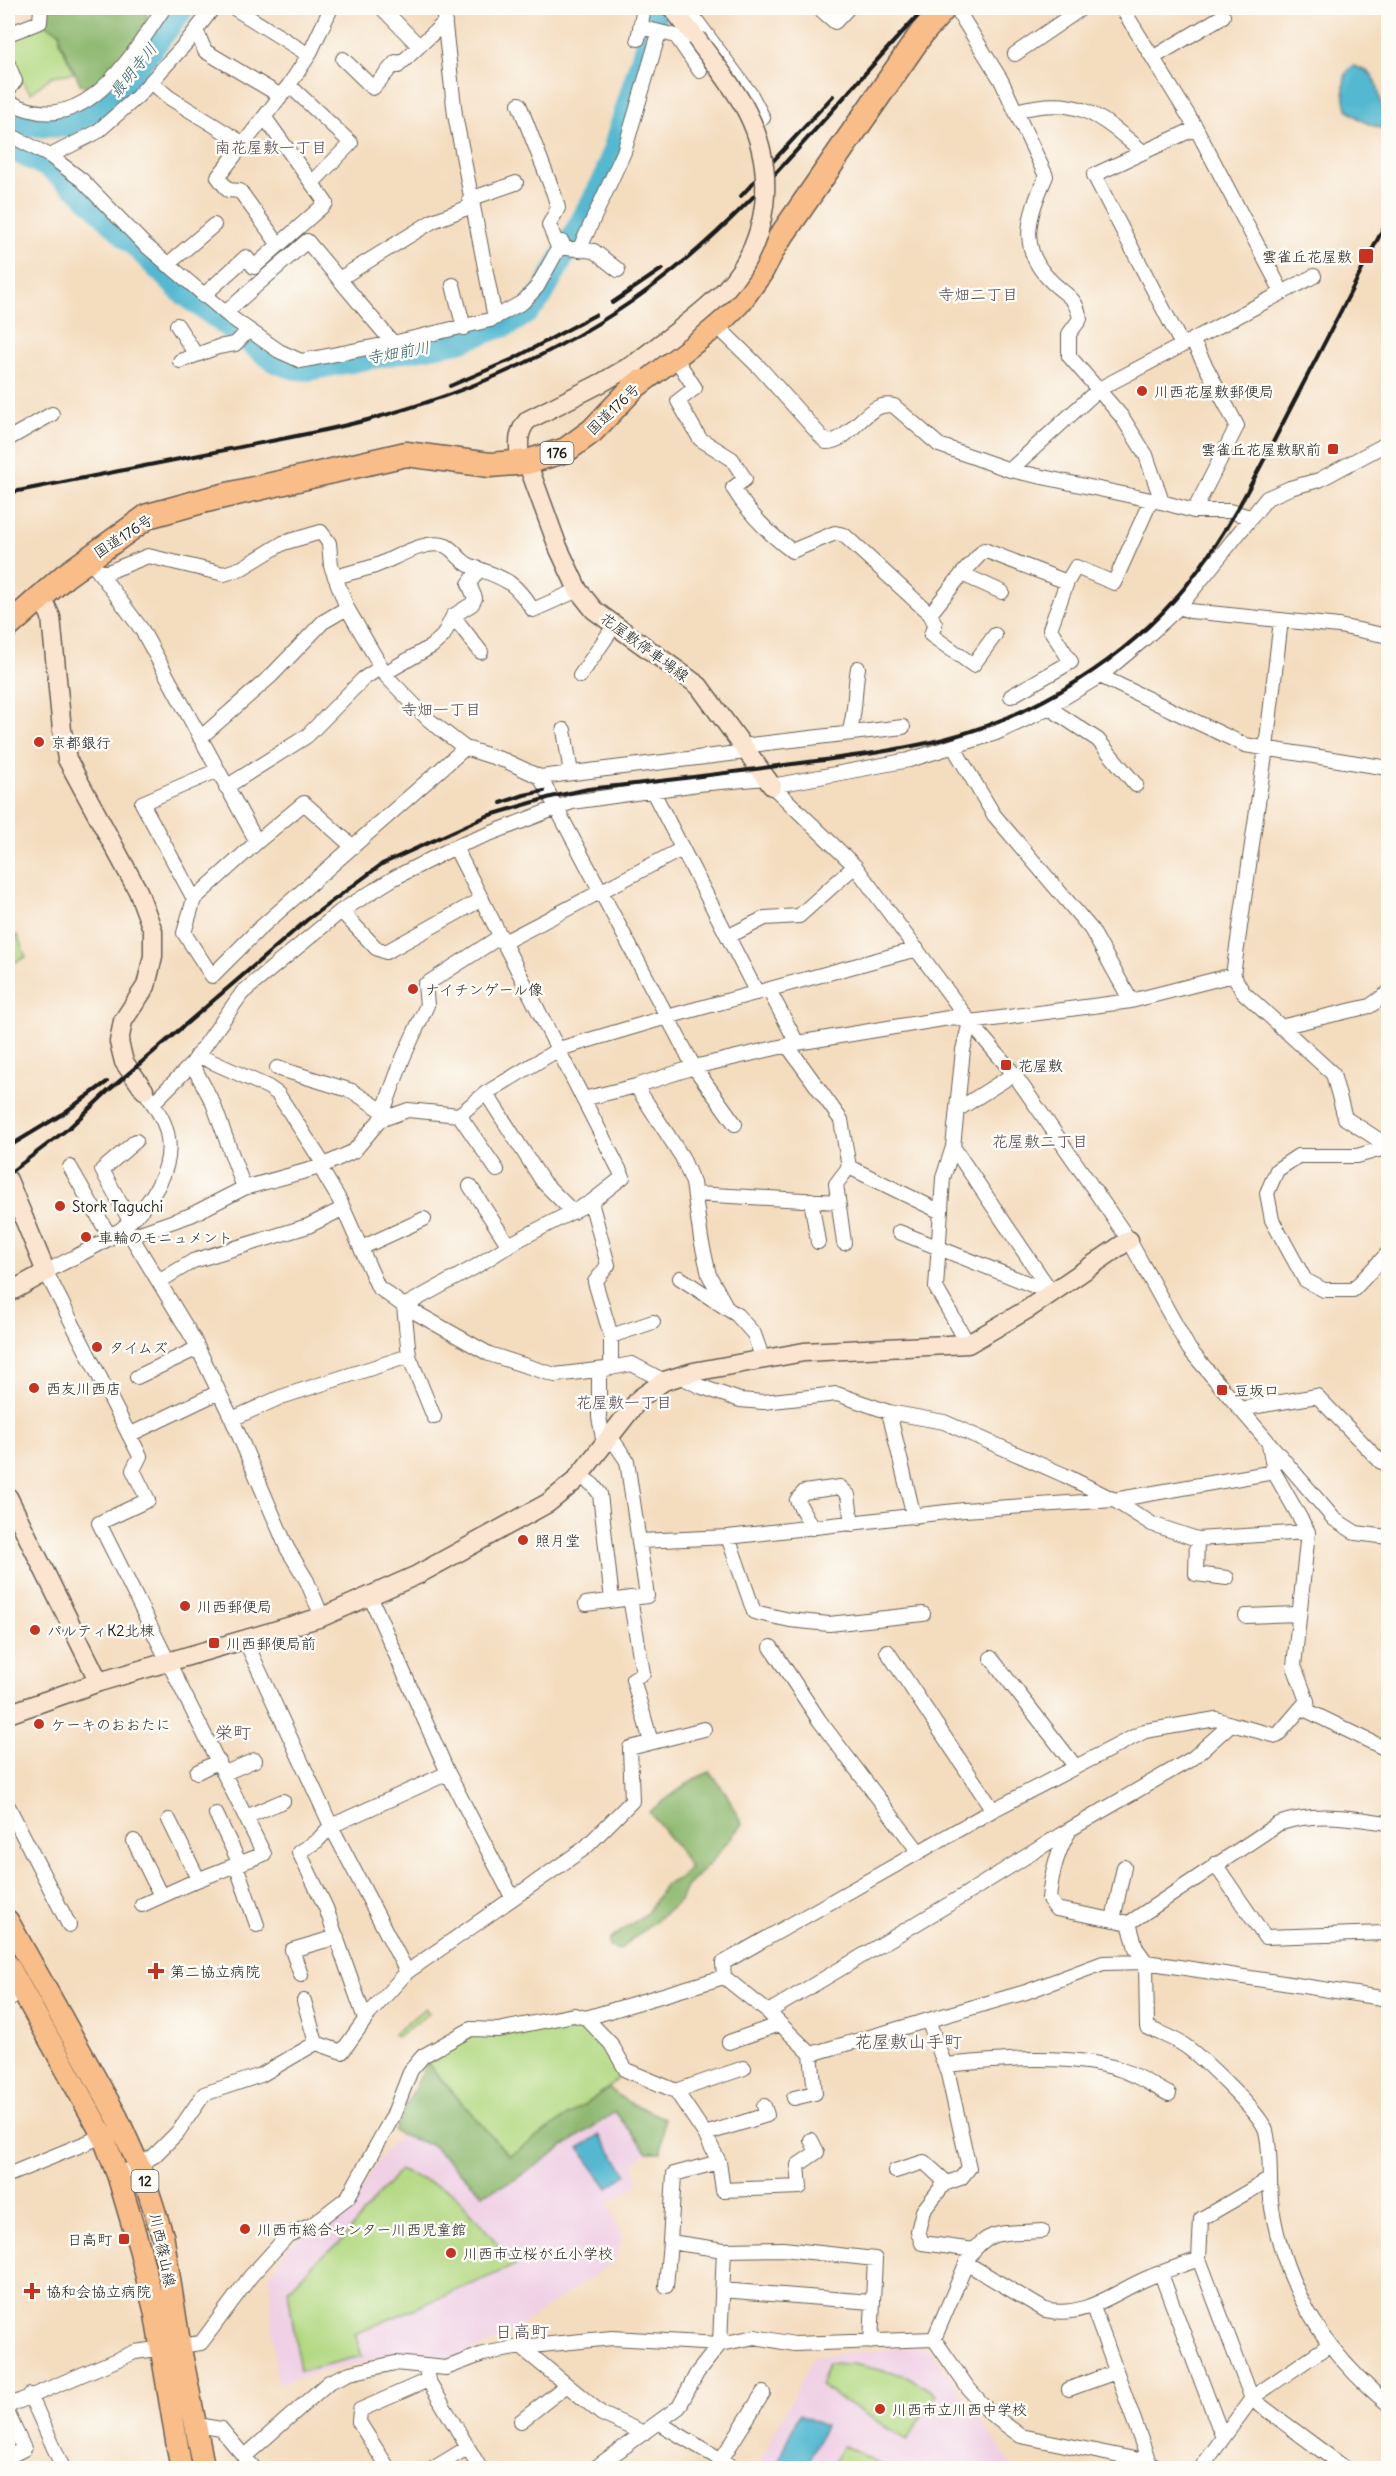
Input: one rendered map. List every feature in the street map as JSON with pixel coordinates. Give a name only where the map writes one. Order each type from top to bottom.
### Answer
[{"type":"highway","name":"国道176号","points":[[8,626],[41,595],[93,566],[148,516],[206,500],[406,454],[490,465],[524,462],[566,450],[592,431],[634,387],[716,325],[739,302],[922,33],[944,8]]},
{"type":"main road","name":"川西篠山線","points":[[8,1921],[117,2117],[138,2164],[163,2237],[181,2469]]},
{"type":"main road","name":"川西篠山線","points":[[8,1965],[15,1996],[103,2136],[118,2176],[197,2425],[204,2469]]},
{"type":"street","points":[[8,34],[40,22],[41,8]]},
{"type":"street","points":[[8,101],[40,114],[58,112],[76,106],[98,92],[124,68],[164,8]]},
{"type":"street","points":[[50,156],[97,132],[151,82],[213,8]]},
{"type":"street","points":[[234,8],[309,55]]},
{"type":"street","points":[[279,245],[240,191],[228,190],[218,177],[265,118],[309,55],[331,8]]},
{"type":"street","points":[[382,8],[419,46]]},
{"type":"street","points":[[443,8],[455,115],[495,318]]},
{"type":"street","points":[[644,8],[639,33],[676,36],[700,71]]},
{"type":"street","name":"花屋敷停車場線","points":[[672,8],[736,94],[756,130],[763,154],[766,183],[764,212],[753,248],[725,290],[637,362],[595,387],[528,420],[521,428],[518,439],[524,462],[578,590],[594,610],[614,626],[699,686],[769,782]]},
{"type":"street","points":[[687,8],[751,95],[763,118]]},
{"type":"street","points":[[819,8],[835,22],[848,8]]},
{"type":"street","points":[[956,8],[1001,80],[1046,176],[1034,204],[1028,234],[1036,263],[1051,282],[1077,303],[1080,319],[1069,334],[1069,356],[1122,417],[1146,455],[1157,501],[1114,583],[1076,567],[1067,582],[1050,629],[1071,662],[1011,696]]},
{"type":"street","points":[[1015,54],[1082,8]]},
{"type":"street","points":[[1122,8],[1196,128],[1282,292]]},
{"type":"street","points":[[1154,57],[1223,16]]},
{"type":"street","points":[[343,59],[373,88],[396,62],[398,66],[445,22]]},
{"type":"street","points":[[196,30],[205,51],[285,90],[351,143],[312,183]]},
{"type":"street","points":[[8,134],[50,156],[82,180],[167,265],[225,313],[279,351],[302,361],[464,328],[495,318],[523,302],[567,247],[624,152],[659,33]]},
{"type":"street","points":[[8,64],[15,81],[8,90]]},
{"type":"street","points":[[151,82],[170,98],[244,144]]},
{"type":"street","points":[[519,104],[558,208],[549,225],[567,247],[601,254],[618,270]]},
{"type":"street","points":[[1016,111],[1042,105],[1072,106],[1108,123],[1143,153]]},
{"type":"street","points":[[203,296],[246,257],[254,267],[326,203],[265,118]]},
{"type":"street","points":[[1194,511],[1237,426],[1187,342],[1095,175],[1196,128]]},
{"type":"street","points":[[339,279],[433,221],[516,183]]},
{"type":"street","points":[[167,265],[214,225]]},
{"type":"street","points":[[225,313],[307,242],[393,343]]},
{"type":"street","points":[[1010,470],[1099,388],[1314,276]]},
{"type":"street","points":[[453,285],[464,328]]},
{"type":"street","points":[[177,325],[196,355]]},
{"type":"street","points":[[716,325],[760,368],[826,442],[837,440],[876,408],[889,404],[939,445],[1010,470],[1194,511],[1229,511],[1250,517]]},
{"type":"street","points":[[180,361],[238,342],[249,330]]},
{"type":"street","points":[[674,356],[695,388],[678,401],[700,439],[732,459],[746,479],[733,488],[746,509],[761,525],[792,551],[835,533],[844,535],[930,614],[934,624],[931,635],[973,665],[995,635]]},
{"type":"street","points":[[302,361],[303,375]]},
{"type":"street","points":[[8,439],[52,414]]},
{"type":"street","points":[[148,1096],[195,1060],[242,993],[341,911],[394,878],[455,847],[572,802],[652,790],[769,782],[909,760],[996,734],[1048,708],[1100,676],[1179,607],[1267,498],[1319,480],[1389,443]]},
{"type":"street","points":[[93,566],[108,572],[148,556],[224,574],[243,568],[283,543],[321,532],[329,543],[331,566],[347,608],[383,670],[429,720],[465,748],[506,760],[540,777],[694,1067],[735,1124]]},
{"type":"street","points":[[335,577],[378,565],[404,553],[432,545],[446,546],[464,564],[507,580],[519,590],[533,610],[578,590]]},
{"type":"street","points":[[930,614],[984,550],[1067,582]]},
{"type":"street","points":[[93,566],[142,630],[216,771],[257,842]]},
{"type":"street","points":[[226,788],[307,736],[363,679],[432,646],[443,636],[453,616],[472,604],[475,598],[469,584],[479,569]]},
{"type":"street","points":[[962,574],[1002,592]]},
{"type":"street","points":[[8,1293],[113,1235],[155,1191],[165,1170],[169,1146],[164,1122],[124,1062],[118,1042],[123,1021],[146,986],[153,956],[153,931],[138,891],[67,759],[51,617],[41,595]]},
{"type":"street","points":[[1179,607],[1339,626],[1389,636]]},
{"type":"street","points":[[200,738],[271,676],[323,622],[347,608]]},
{"type":"street","points":[[453,616],[481,652]]},
{"type":"street","points":[[1281,620],[1266,748],[1233,975],[1243,992],[1333,1074],[1345,1118],[1379,1140],[1378,1150],[1357,1156],[1298,1156],[1277,1170],[1267,1193],[1272,1220],[1305,1280],[1324,1290],[1353,1290],[1389,1252]]},
{"type":"street","points":[[580,676],[614,626]]},
{"type":"street","points":[[849,734],[855,718],[853,697],[858,668]]},
{"type":"street","points":[[1100,676],[1245,745],[1389,768]]},
{"type":"street","points":[[1048,708],[1098,740],[1136,785]]},
{"type":"street","points":[[540,777],[903,727]]},
{"type":"street","points":[[564,730],[571,773]]},
{"type":"street","points":[[353,847],[304,803],[194,899],[184,933],[212,976],[259,929],[353,847],[465,748]]},
{"type":"street","points":[[954,748],[994,815],[1091,929],[1131,1001]]},
{"type":"street","points":[[194,899],[142,803],[216,771]]},
{"type":"street","points":[[769,782],[855,866],[970,1022],[1014,1074],[1129,1240],[1189,1349],[1334,1519],[1356,1533],[1389,1537]]},
{"type":"street","points":[[652,790],[729,936],[792,1044],[841,1120],[849,1167],[836,1184],[844,1243]]},
{"type":"street","points":[[404,1306],[591,1202],[623,1177],[455,847]]},
{"type":"street","points":[[113,1235],[131,1236],[191,1215],[244,1188],[322,1166],[354,1151],[381,1116],[403,1058],[427,1005],[425,985],[502,939],[665,860],[682,849]]},
{"type":"street","points":[[729,936],[765,918],[799,916],[855,866]]},
{"type":"street","points":[[341,911],[376,948],[386,952],[482,899]]},
{"type":"street","points":[[381,1116],[408,1110],[459,1115],[486,1093],[559,1049],[917,949]]},
{"type":"street","points":[[583,1099],[636,1086],[694,1067],[792,1044],[955,1017],[970,1022],[1131,1001],[1233,975]]},
{"type":"street","points":[[1280,1027],[1370,1006],[1389,993]]},
{"type":"street","points":[[968,1344],[936,1288],[943,1178],[953,1147],[963,1050],[970,1022]]},
{"type":"street","points":[[195,1060],[268,1087],[278,1094],[322,1166],[378,1287],[404,1306],[489,1354],[555,1375],[632,1364],[740,1400],[763,1402],[837,1394],[889,1412],[944,1422],[1064,1475],[1114,1500],[1152,1524],[1197,1539],[1308,1532]]},
{"type":"street","points":[[195,1060],[244,1188]]},
{"type":"street","points":[[277,1068],[352,1091],[381,1116]]},
{"type":"street","points":[[957,1110],[1014,1074]]},
{"type":"street","points":[[636,1086],[682,1157],[693,1183],[710,1275],[727,1308]]},
{"type":"street","points":[[486,1093],[543,1182],[573,1212]]},
{"type":"street","points":[[459,1115],[497,1170]]},
{"type":"street","points":[[129,1219],[102,1170],[136,1141]]},
{"type":"street","points":[[953,1147],[1052,1293]]},
{"type":"street","points":[[70,1167],[113,1235]]},
{"type":"street","points":[[849,1167],[941,1212]]},
{"type":"street","points":[[8,1180],[46,1272],[140,1456],[133,1470],[148,1500],[99,1523],[264,1854],[198,1879],[142,1905]]},
{"type":"street","points":[[470,1186],[509,1246]]},
{"type":"street","points":[[695,1194],[838,1202]]},
{"type":"street","points":[[811,1200],[818,1242]]},
{"type":"street","points":[[586,1604],[647,1596],[627,1461],[607,1440],[599,1417],[610,1336],[595,1282],[608,1265],[591,1202]]},
{"type":"street","points":[[160,1281],[193,1261],[308,1226],[342,1209]]},
{"type":"street","points":[[361,1248],[424,1219]]},
{"type":"street","points":[[899,1233],[1052,1293]]},
{"type":"street","points":[[131,1236],[138,1244],[156,1279],[160,1281],[198,1348],[232,1419],[283,1539],[308,1581],[322,1617]]},
{"type":"street","points":[[8,1714],[99,1682],[322,1617],[417,1575],[548,1503],[579,1475],[640,1398],[672,1378],[693,1371],[804,1352],[968,1344],[1052,1293],[1129,1240]]},
{"type":"street","points":[[8,1279],[46,1272]]},
{"type":"street","points":[[680,1278],[737,1315],[754,1334],[764,1360]]},
{"type":"street","points":[[404,1306],[409,1356],[416,1378],[434,1417]]},
{"type":"street","points":[[610,1336],[653,1322]]},
{"type":"street","points":[[137,1377],[198,1348]]},
{"type":"street","points":[[232,1419],[281,1397],[409,1356]]},
{"type":"street","points":[[129,1435],[219,1392]]},
{"type":"street","points":[[1240,1409],[1317,1396],[1381,1462]]},
{"type":"street","points":[[889,1412],[914,1517]]},
{"type":"street","points":[[1268,1443],[1274,1472],[1308,1532],[1294,1666],[1307,1701],[1308,1711],[1388,1750]]},
{"type":"street","points":[[640,1541],[728,1537],[1008,1506],[1114,1500],[1274,1472]]},
{"type":"street","points":[[579,1475],[593,1485],[600,1494],[612,1600]]},
{"type":"street","points":[[812,1528],[797,1500],[804,1492],[840,1487],[848,1495],[852,1524]]},
{"type":"street","points":[[8,1497],[99,1682]]},
{"type":"street","points":[[728,1537],[754,1612],[790,1620],[829,1624],[923,1614]]},
{"type":"street","points":[[1197,1539],[1196,1574],[1227,1578]]},
{"type":"street","points":[[370,1596],[448,1773],[512,1897]]},
{"type":"street","points":[[630,1598],[643,1673],[633,1680],[651,1742]]},
{"type":"street","points":[[1246,1616],[1299,1614]]},
{"type":"street","points":[[245,1640],[331,1826],[407,1972]]},
{"type":"street","points":[[771,1647],[819,1720],[919,1852]]},
{"type":"street","points":[[887,1651],[993,1810]]},
{"type":"street","points":[[992,1658],[1075,1766]]},
{"type":"street","points":[[794,2098],[815,2093],[811,2054],[768,2012],[724,1977],[723,1963],[993,1810],[1145,1731],[1216,1719],[1277,1736],[1307,1701]]},
{"type":"street","points":[[768,2012],[1193,1758],[1231,1724]]},
{"type":"street","points":[[118,2176],[154,2156],[177,2133],[204,2094],[261,2075],[316,2043],[342,2052],[365,2019],[407,1972],[585,1848],[632,1801],[630,1748],[704,1729]]},
{"type":"street","points":[[197,1772],[255,1760]]},
{"type":"street","points":[[365,2019],[337,1937],[299,1852],[317,1841],[331,1826],[448,1773]]},
{"type":"street","points":[[246,1817],[283,1801]]},
{"type":"street","points":[[8,1806],[69,1925]]},
{"type":"street","points":[[216,1814],[238,1865],[257,1925]]},
{"type":"street","points":[[1071,1829],[1060,1846],[1049,1899],[1056,1909],[1128,1923],[1278,1824],[1298,1817],[1331,1815],[1389,1823]]},
{"type":"street","points":[[169,1820],[198,1879]]},
{"type":"street","points":[[134,1841],[161,1896]]},
{"type":"street","points":[[1215,1864],[1265,1937],[1387,1933]]},
{"type":"street","points":[[1113,1920],[1124,1867]]},
{"type":"street","points":[[1128,1923],[1136,1948],[1146,1962],[1147,2027],[1185,2046],[1255,2113],[1266,2130],[1272,2208],[1286,2267],[1306,2311],[1329,2345],[1365,2385],[1389,2404]]},
{"type":"street","points":[[301,1975],[292,1950],[337,1937]]},
{"type":"street","points":[[811,2054],[1026,1992],[1102,1963],[1146,1962],[1389,1999]]},
{"type":"street","points":[[8,2406],[135,2352],[201,2343],[250,2277],[288,2235],[312,2225],[348,2197],[393,2116],[411,2070],[423,2056],[471,2029],[498,2030],[574,2015],[586,2018],[724,1977]]},
{"type":"street","points":[[304,2001],[316,2043]]},
{"type":"street","points":[[586,2018],[610,2044],[626,2070],[676,2091],[705,2134],[719,2162],[723,2190],[800,2187],[798,2165],[817,2152],[811,2140]]},
{"type":"street","points":[[928,2019],[945,2065],[961,2122],[969,2168],[962,2178],[944,2184],[923,2211],[918,2231],[922,2243],[974,2250]]},
{"type":"street","points":[[729,2042],[780,2024]]},
{"type":"street","points":[[945,2065],[1001,2061],[1076,2061],[1120,2070],[1169,2094]]},
{"type":"street","points":[[676,2091],[744,2068]]},
{"type":"street","points":[[705,2134],[767,2115],[764,2106]]},
{"type":"street","points":[[8,2175],[103,2136]]},
{"type":"street","points":[[666,2286],[674,2174],[719,2162]]},
{"type":"street","points":[[895,2171],[924,2163],[947,2182]]},
{"type":"street","points":[[1270,2179],[1201,2219],[1198,2259],[1252,2399],[1345,2469]]},
{"type":"street","points":[[934,2339],[966,2263],[974,2250],[996,2232],[1042,2231]]},
{"type":"street","points":[[670,2242],[724,2250],[783,2249],[874,2259],[871,2342]]},
{"type":"street","points":[[595,2469],[679,2407],[697,2373],[720,2344],[724,2250]]},
{"type":"street","points":[[966,2263],[1045,2310],[1059,2313],[1093,2307],[1151,2276],[1198,2259]]},
{"type":"street","points":[[1161,2274],[1223,2438]]},
{"type":"street","points":[[722,2290],[871,2302]]},
{"type":"street","points":[[1093,2307],[1116,2372],[1155,2465]]},
{"type":"street","points":[[388,2469],[359,2422],[360,2410],[427,2373],[483,2354],[521,2347],[612,2338],[720,2344],[755,2337],[794,2344],[934,2339]]},
{"type":"street","points":[[934,2339],[991,2414],[1021,2436],[1155,2465]]},
{"type":"street","points":[[1201,2469],[1252,2399],[1329,2345]]},
{"type":"street","points":[[521,2347],[602,2414],[644,2433]]},
{"type":"street","points":[[244,2457],[329,2382],[350,2373],[395,2364],[427,2373],[466,2448],[480,2469]]},
{"type":"street","points":[[1069,2389],[1116,2372]]},
{"type":"street","points":[[521,2421],[567,2385]]},
{"type":"street","points":[[721,2460],[763,2393]]},
{"type":"street","points":[[30,2395],[63,2469]]},
{"type":"street","points":[[8,2414],[24,2449],[8,2457]]},
{"type":"street","points":[[659,2423],[735,2469]]},
{"type":"street","points":[[197,2425],[221,2429],[254,2469]]},
{"type":"street","points":[[434,2469],[466,2448]]},
{"type":"shaded area","name":"川西市立桜が丘小学校","points":[[616,2112],[647,2152],[634,2164],[638,2184],[608,2204],[622,2238],[615,2261],[499,2340],[441,2362],[397,2354],[277,2383],[269,2277],[290,2244],[353,2202],[383,2153],[400,2135],[432,2145],[483,2194],[511,2182]]},
{"type":"shaded area","name":"川西市立川西中学校","points":[[915,2347],[932,2351],[1014,2468],[772,2468],[760,2461],[814,2356]]},
{"type":"green space","points":[[47,8],[140,8],[147,14],[145,24],[134,45],[93,88],[81,85],[60,41],[60,32],[43,23]]},
{"type":"green space","points":[[43,23],[60,32],[60,42],[74,73],[52,76],[31,93],[14,68],[8,38]]},
{"type":"green space","points":[[17,935],[26,957],[8,965],[8,940]]},
{"type":"green space","points":[[710,1772],[726,1793],[742,1824],[712,1861],[686,1887],[680,1901],[619,1950],[609,1947],[609,1940],[647,1913],[665,1885],[680,1878],[690,1867],[649,1812],[694,1779]]},
{"type":"green space","points":[[425,2008],[429,2013],[397,2037],[394,2034]]},
{"type":"green space","points":[[571,2018],[586,2022],[625,2072],[608,2088],[509,2156],[427,2063],[470,2036]]},
{"type":"green space","points":[[427,2063],[509,2156],[609,2088],[626,2101],[664,2118],[661,2152],[647,2152],[615,2112],[511,2182],[483,2194],[432,2145],[400,2135],[394,2130]]},
{"type":"green space","points":[[399,2170],[453,2192],[516,2265],[355,2334],[362,2356],[300,2371],[288,2290],[321,2256],[338,2245]]},
{"type":"green space","points":[[828,2363],[853,2364],[907,2376],[936,2394],[907,2440],[820,2386]]},
{"type":"green space","points":[[843,2445],[887,2468],[831,2468]]},
{"type":"water","points":[[1353,66],[1369,72],[1376,82],[1386,128],[1365,122],[1347,108],[1344,91],[1345,79],[1349,69]]},
{"type":"water","points":[[599,2135],[627,2174],[608,2188],[579,2148]]},
{"type":"water","points":[[799,2414],[825,2426],[806,2468],[779,2459]]},
{"type":"waterway","name":"最明寺川","points":[[8,113],[25,125],[67,126],[104,106],[133,73],[183,8]]},
{"type":"waterway","name":"寺畑前川","points":[[8,147],[49,167],[83,193],[181,291],[275,361],[296,368],[308,369],[459,341],[508,324],[527,312],[541,296],[605,179],[658,8]]},
{"type":"railway","points":[[8,493],[299,436],[367,420],[442,397],[515,368],[550,351],[617,311],[688,258],[759,191],[925,8]]},
{"type":"railway","points":[[741,196],[833,96]]},
{"type":"railway","points":[[8,1174],[69,1128],[108,1091],[307,920],[382,864],[487,816],[551,797],[588,789],[865,754],[944,739],[978,729],[1045,700],[1107,661],[1162,613],[1186,586],[1215,546],[1253,481],[1388,219]]},
{"type":"railway","points":[[612,303],[662,269]]},
{"type":"railway","points":[[450,386],[513,359],[595,315]]},
{"type":"railway","points":[[501,803],[544,791]]},
{"type":"railway","points":[[8,1147],[61,1115],[107,1082]]},
{"type":"place","name":"雲雀丘花屋敷","points":[[1366,256]]},
{"type":"place","name":"川西花屋敷郵便局","points":[[1142,391]]},
{"type":"place","name":"雲雀丘花屋敷駅前","points":[[1333,449]]},
{"type":"place","name":"京都銀行","points":[[39,742]]},
{"type":"place","name":"ナイチンゲール像","points":[[413,989]]},
{"type":"place","name":"花屋敷","points":[[1006,1065]]},
{"type":"place","name":"Stork Taguchi","points":[[60,1206]]},
{"type":"place","name":"車輪のモニュメント","points":[[86,1237]]},
{"type":"place","name":"タイムズ","points":[[97,1347]]},
{"type":"place","name":"西友川西店","points":[[34,1388]]},
{"type":"place","name":"豆坂口","points":[[1222,1390]]},
{"type":"place","name":"照月堂","points":[[523,1540]]},
{"type":"place","name":"川西郵便局","points":[[185,1606]]},
{"type":"place","name":"パルティK2北棟","points":[[35,1630]]},
{"type":"place","name":"川西郵便局前","points":[[214,1643]]},
{"type":"place","name":"ケーキのおおたに","points":[[39,1724]]},
{"type":"place","name":"第二協立病院","points":[[156,1971]]},
{"type":"place","name":"川西市総合センター川西児童館","points":[[245,2229]]},
{"type":"place","name":"日高町","points":[[124,2239]]},
{"type":"place","name":"川西市立桜が丘小学校","points":[[451,2253]]},
{"type":"place","name":"協和会協立病院","points":[[32,2291]]},
{"type":"place","name":"川西市立川西中学校","points":[[880,2409]]},
{"type":"district","name":"南花屋敷一丁目","points":[[271,147]]},
{"type":"district","name":"寺畑二丁目","points":[[978,294]]},
{"type":"district","name":"寺畑一丁目","points":[[441,709]]},
{"type":"district","name":"花屋敷二丁目","points":[[1040,1141]]},
{"type":"district","name":"花屋敷一丁目","points":[[624,1402]]},
{"type":"district","name":"栄町","points":[[233,1732]]},
{"type":"district","name":"花屋敷山手町","points":[[908,2041]]},
{"type":"district","name":"日高町","points":[[522,2331]]}]
